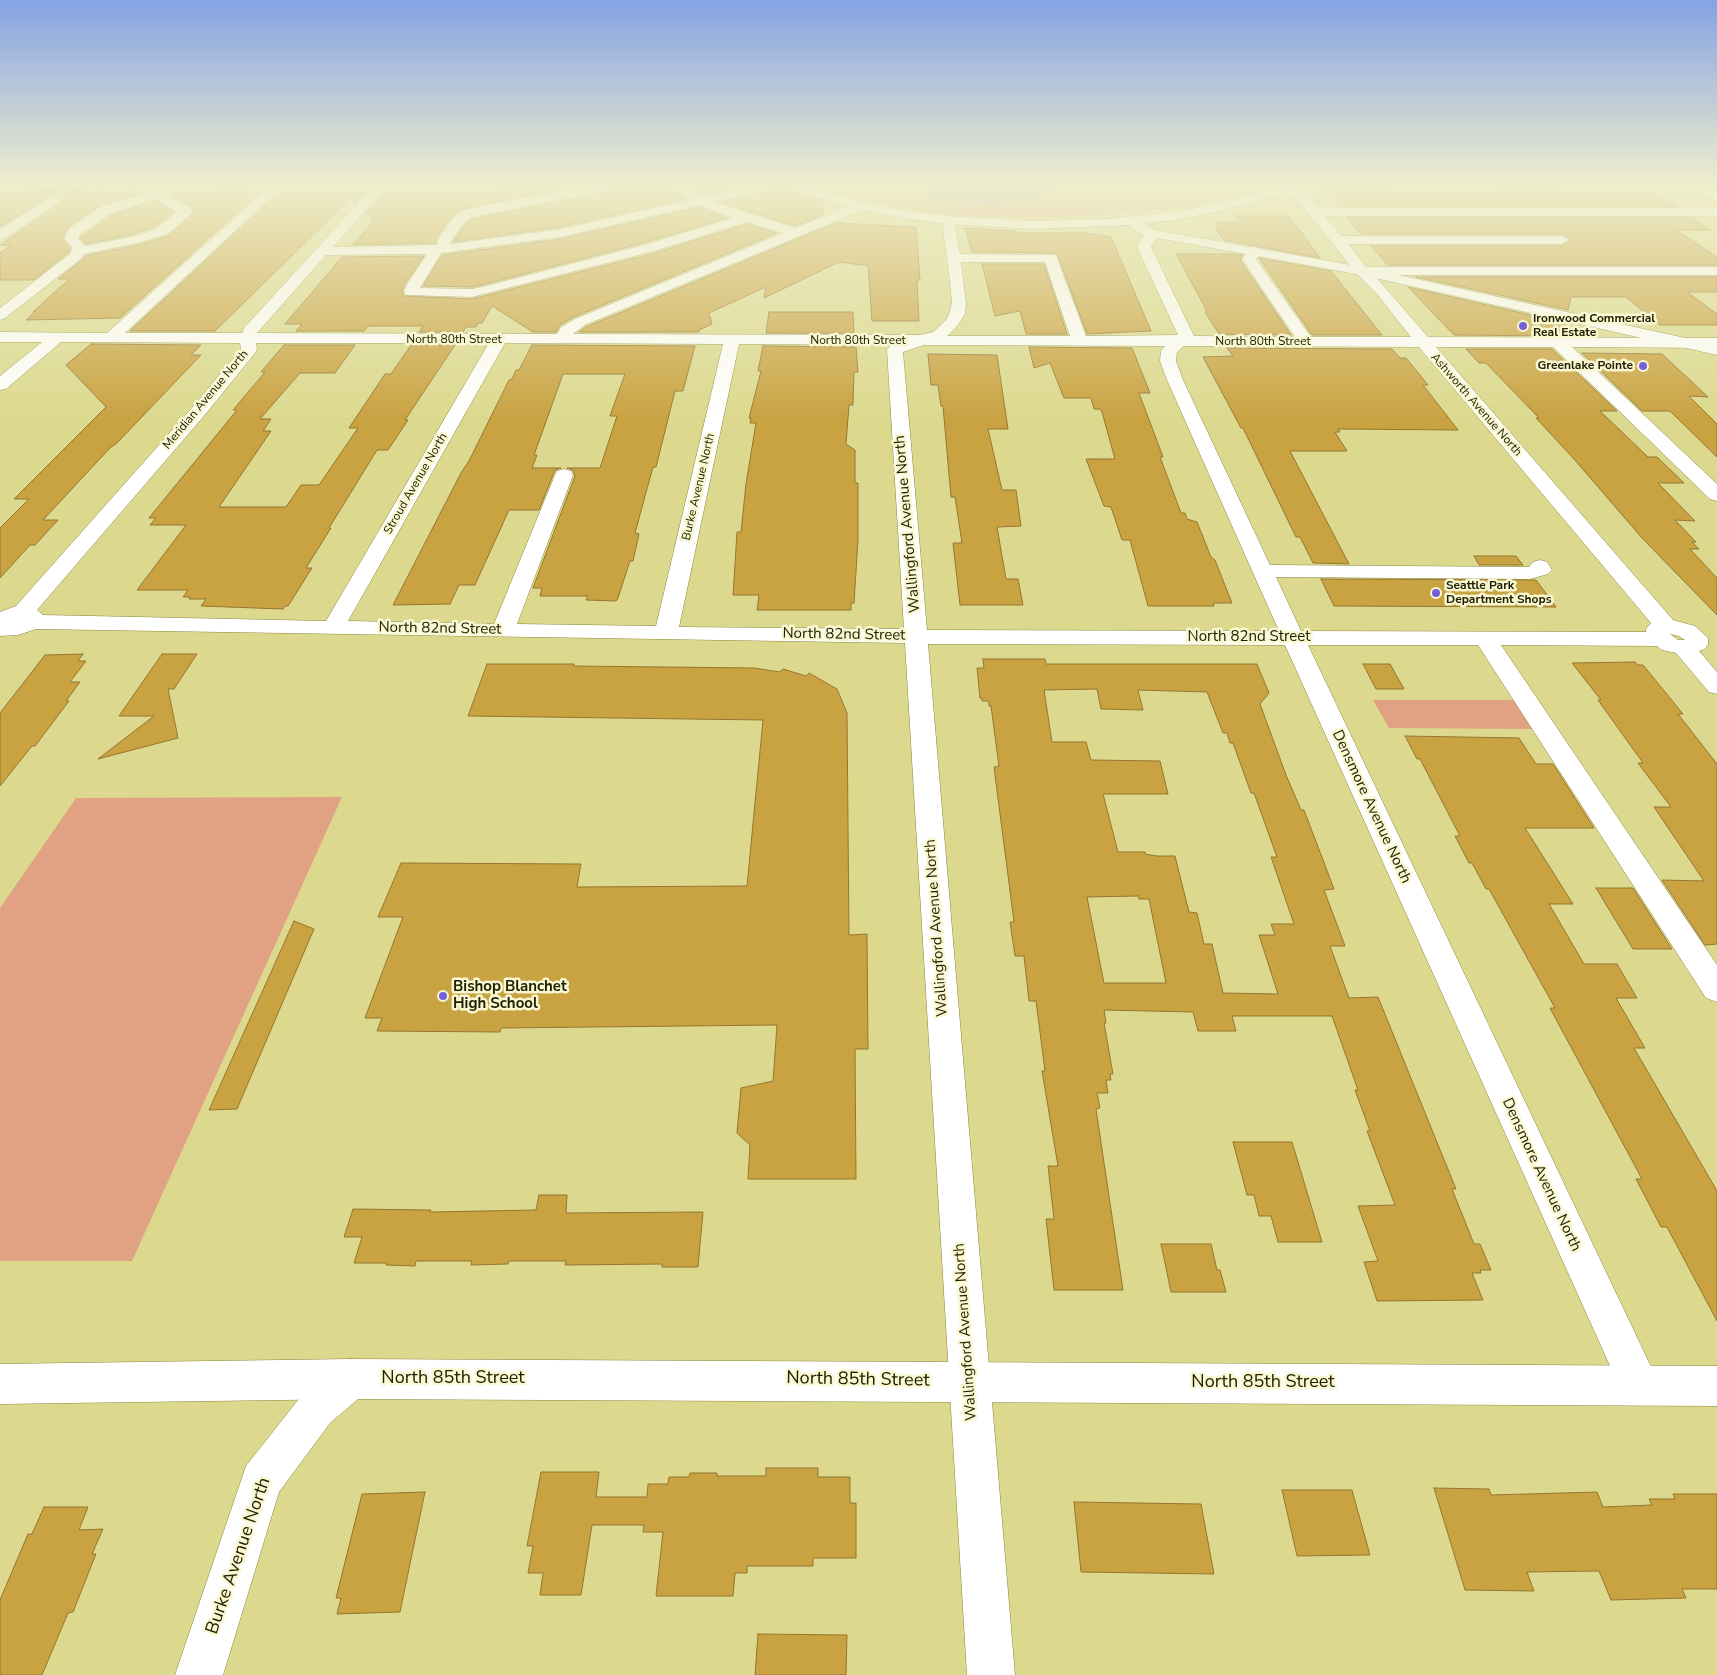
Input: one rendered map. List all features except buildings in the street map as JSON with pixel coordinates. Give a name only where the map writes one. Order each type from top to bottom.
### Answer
[{"type":"street","points":[[0,315],[67,264]]},
{"type":"street","points":[[110,338],[191,264]]},
{"type":"street","name":"Meridian Avenue North","points":[[26,617],[250,349],[248,339],[251,330],[311,264]]},
{"type":"street","points":[[428,264],[411,292],[480,292],[589,264]]},
{"type":"street","points":[[563,340],[567,330],[580,322],[720,264]]},
{"type":"street","name":"Wallingford Avenue North","points":[[955,264],[959,303],[953,322],[939,335],[895,349],[991,1675]]},
{"type":"street","points":[[1053,264],[1080,341]]},
{"type":"street","name":"Densmore Avenue North","points":[[1152,264],[1186,336],[1169,351],[1168,360],[1173,373],[1292,637],[1640,1386]]},
{"type":"street","points":[[1252,264],[1307,342]]},
{"type":"street","points":[[1326,264],[1717,350]]},
{"type":"street","name":"Ashworth Avenue North","points":[[1356,264],[1382,291],[1663,633]]},
{"type":"street","points":[[1362,271],[1717,271]]},
{"type":"street","name":"North 80th Street","points":[[0,337],[918,342],[1717,343]]},
{"type":"street","points":[[0,385],[57,337]]},
{"type":"street","name":"Stroud Avenue North","points":[[333,627],[499,340]]},
{"type":"street","name":"Burke Avenue North","points":[[666,633],[732,340]]},
{"type":"street","points":[[1558,343],[1717,495]]},
{"type":"street","points":[[503,630],[564,475]]},
{"type":"street","points":[[1262,571],[1530,573],[1541,570],[1540,566]]},
{"type":"street","points":[[1,629],[9,615],[26,617]]},
{"type":"street","name":"North 82nd Street","points":[[26,617],[333,627],[666,633],[880,634],[917,637],[1485,638],[1663,633]]},
{"type":"street","points":[[1663,633],[1680,628],[1699,641],[1717,687]]},
{"type":"street","points":[[1485,638],[1717,990]]},
{"type":"street","name":"Burke Avenue North","points":[[199,1675],[261,1481],[283,1449],[316,1409],[351,1379]]},
{"type":"street","name":"North 85th Street","points":[[0,1384],[351,1379],[1717,1386]]},
{"type":"shaded area","points":[[1373,700],[1514,700],[1533,729],[1389,728]]},
{"type":"shaded area","points":[[342,797],[132,1261],[0,1261],[0,908],[76,798]]},
{"type":"place","name":"Ironwood Commercial Real Estate","points":[[1523,326]]},
{"type":"place","name":"Greenlake Pointe","points":[[1643,366]]},
{"type":"place","name":"Seattle Park Department Shops","points":[[1436,593]]},
{"type":"place","name":"Bishop Blanchet High School","points":[[443,996]]}]
